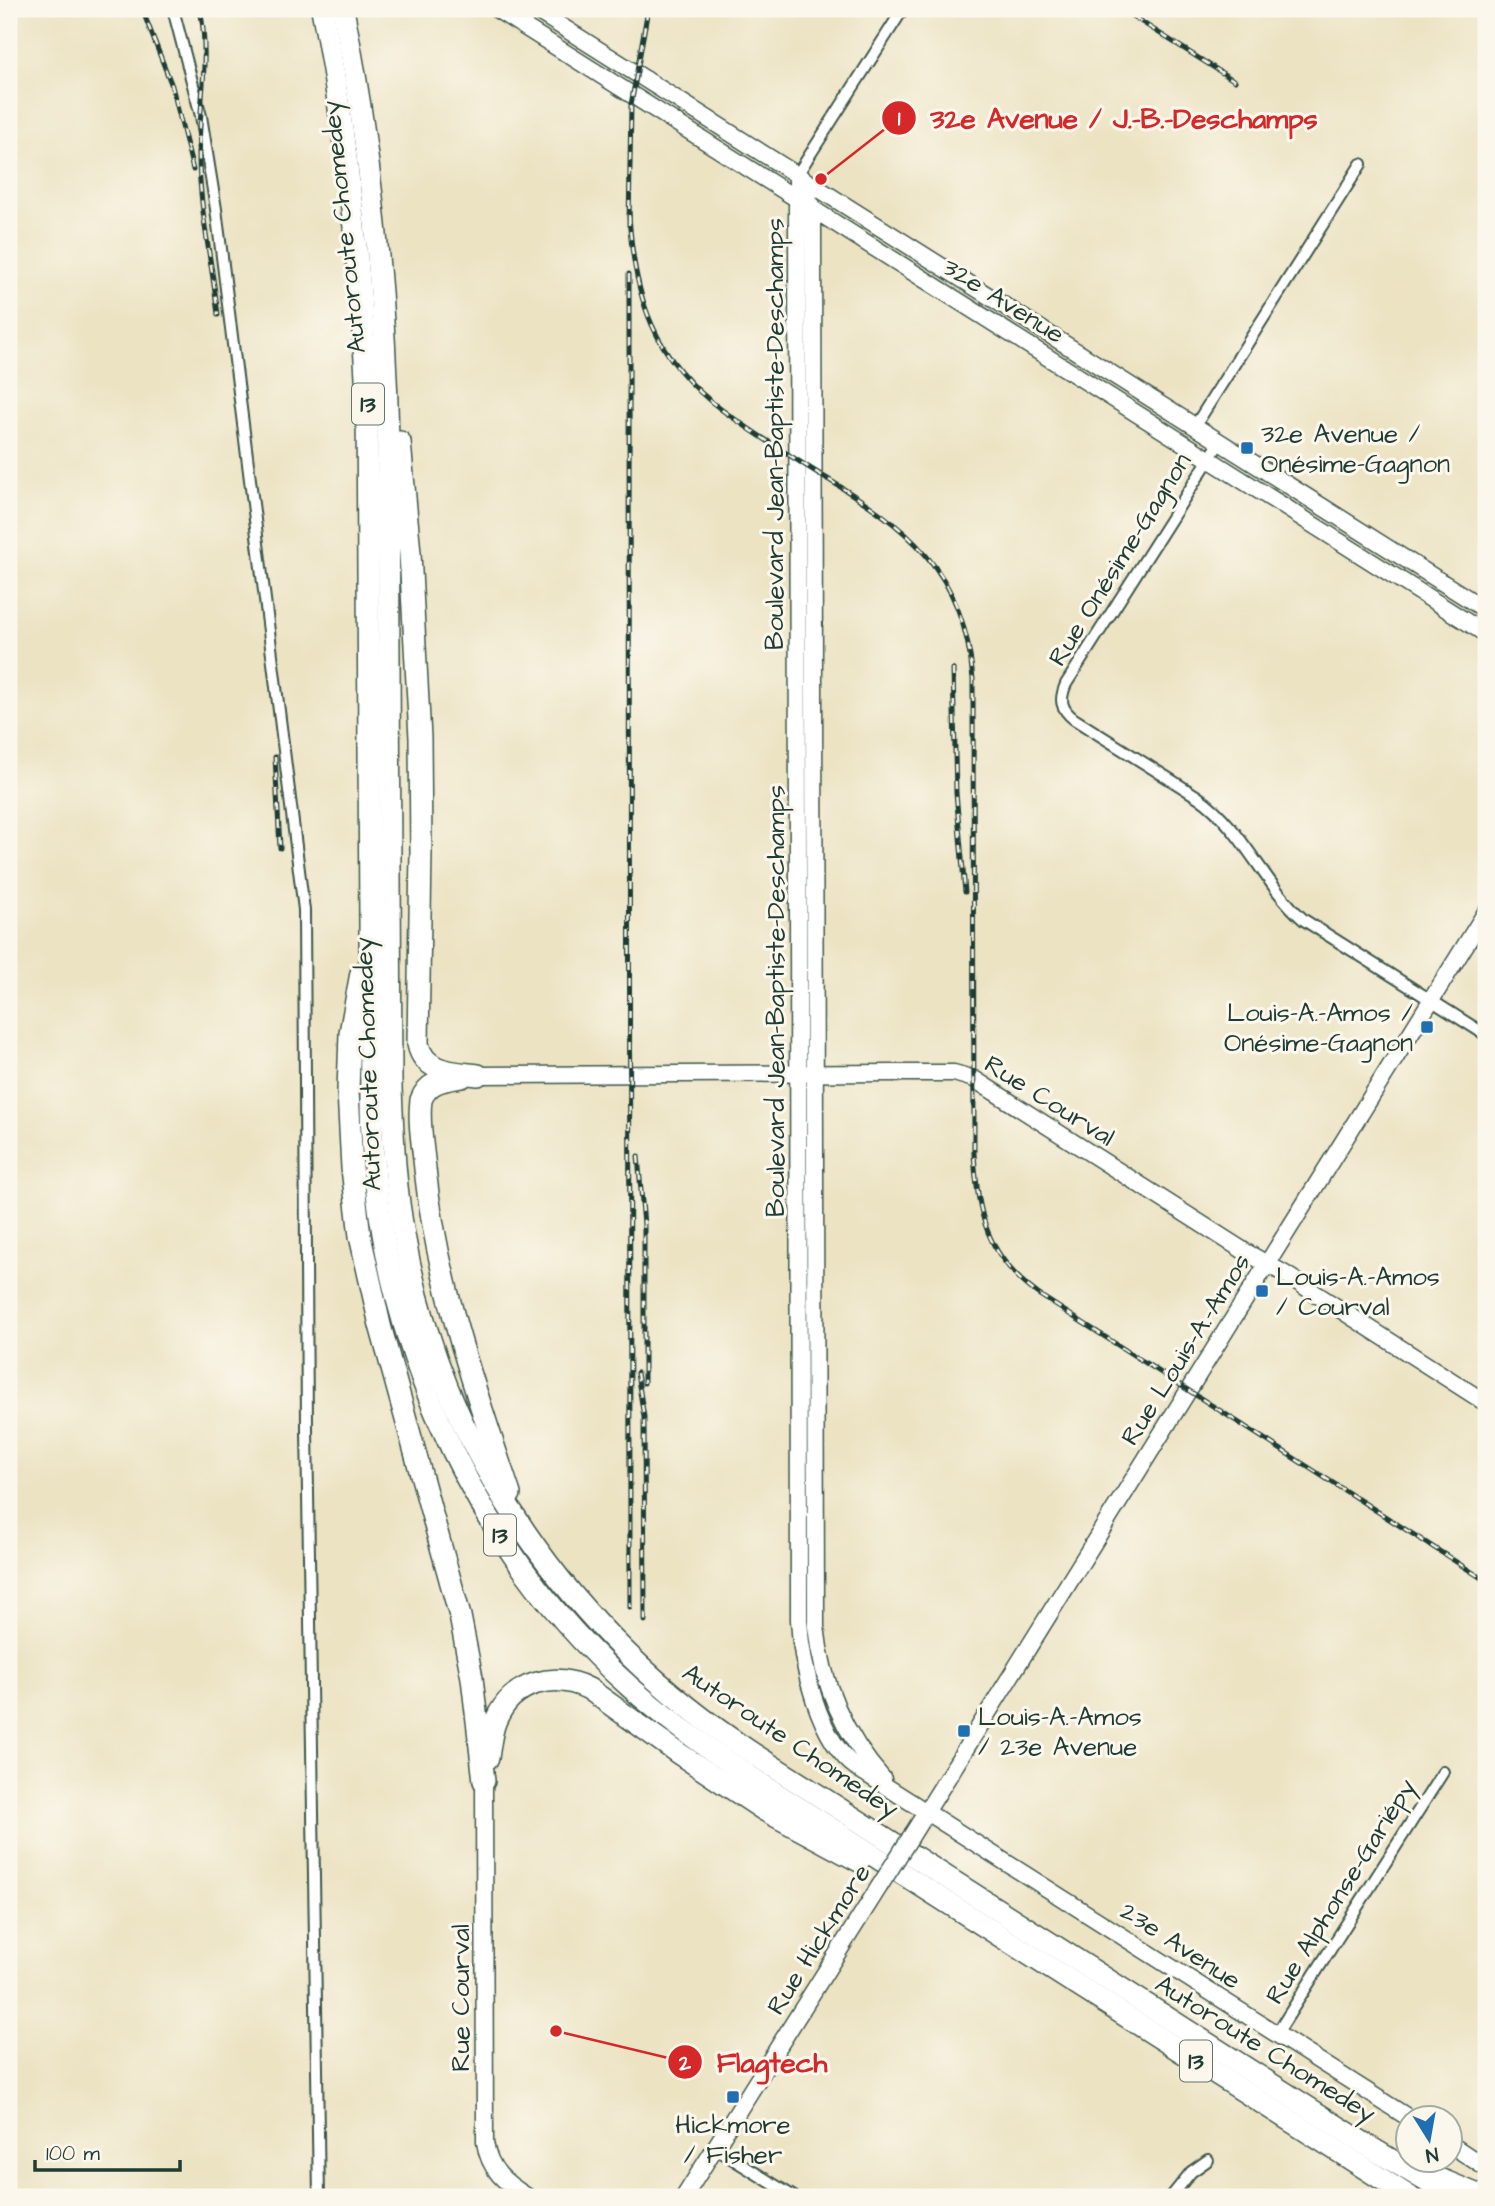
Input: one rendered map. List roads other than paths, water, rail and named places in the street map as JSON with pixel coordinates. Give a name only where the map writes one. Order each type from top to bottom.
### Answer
[{"type":"highway","name":"Autoroute Chomedey","points":[[322,9],[342,128],[364,335],[369,484],[372,1140],[376,1190],[384,1243],[400,1314],[421,1378],[457,1460],[494,1525],[536,1585],[583,1640],[630,1687],[663,1714],[724,1760],[1406,2195]]},
{"type":"highway","name":"Autoroute Chomedey","points":[[343,9],[366,150],[383,298],[388,439],[391,1087],[396,1184],[412,1275],[442,1374],[479,1458],[523,1531],[566,1589],[623,1652],[671,1695],[719,1731],[1373,2149],[1453,2197]]},
{"type":"highway","points":[[383,298],[406,500],[420,738],[418,1044],[422,1055],[431,1065],[446,1071],[478,1075]]},
{"type":"highway","points":[[370,922],[350,1033],[350,1144],[357,1219],[380,1325],[460,1616],[472,1678],[484,1781]]},
{"type":"highway","points":[[478,1075],[437,1082],[424,1092],[420,1106],[424,1154],[435,1239],[455,1329],[523,1531]]},
{"type":"highway","points":[[484,1781],[494,1726],[500,1711],[511,1697],[525,1687],[541,1681],[557,1679],[574,1682],[589,1689],[697,1766],[781,1820],[992,1931]]},
{"type":"highway","points":[[1373,2149],[1483,2197]]},
{"type":"street","points":[[173,9],[201,117],[216,209],[303,895],[307,1429],[319,2197]]},
{"type":"street","name":"32e Avenue","points":[[496,9],[1486,634]]},
{"type":"street","name":"32e Avenue","points":[[534,9],[1486,610]]},
{"type":"street","points":[[797,175],[903,9]]},
{"type":"street","points":[[592,69],[603,52]]},
{"type":"street","points":[[670,118],[681,101]]},
{"type":"street","points":[[1195,426],[1361,164]]},
{"type":"street","name":"Boulevard Jean-Baptiste-Deschamps","points":[[797,175],[806,434]]},
{"type":"street","name":"Boulevard Jean-Baptiste-Deschamps","points":[[797,175],[813,208],[806,434],[806,1074],[817,1639],[825,1677],[839,1714],[861,1752],[895,1791],[926,1813]]},
{"type":"street","name":"Rue Onésime-Gagnon","points":[[1220,442],[1066,684],[1063,708],[1074,719],[1187,790],[1214,811],[1280,896],[1304,920],[1486,1035]]},
{"type":"street","name":"Rue Louis-A.-Amos","points":[[926,1813],[1486,912]]},
{"type":"street","name":"Rue Courval","points":[[478,1075],[966,1075],[1486,1403]]},
{"type":"street","name":"Rue Alphonse-Gariépy","points":[[1276,2035],[1443,1772]]},
{"type":"street","name":"Rue Courval","points":[[484,1781],[485,2142],[489,2161],[497,2174],[528,2197]]},
{"type":"street","name":"Rue Hickmore","points":[[684,2197],[926,1813]]},
{"type":"street","name":"23e Avenue","points":[[926,1813],[1394,2110]]},
{"type":"street","points":[[715,2148],[794,2197]]},
{"type":"street","points":[[1464,2153],[1486,2168]]},
{"type":"street","points":[[1171,2197],[1184,2180],[1208,2160]]},
{"type":"railway","points":[[142,9],[172,86],[193,170]]},
{"type":"railway","points":[[200,9],[204,45],[199,136],[200,174],[203,215],[218,315]]},
{"type":"railway","points":[[629,225],[631,105],[648,9]]},
{"type":"railway","points":[[1121,9],[1235,81]]},
{"type":"railway","points":[[629,215],[636,273],[643,300],[664,348],[679,370],[722,410],[852,494],[905,534],[944,580],[957,608],[967,641],[973,679],[974,1154],[982,1215],[996,1249],[1020,1280],[1038,1294],[1486,1581]]},
{"type":"railway","points":[[629,274],[630,1607]]},
{"type":"railway","points":[[953,669],[956,793],[965,892]]},
{"type":"railway","points":[[275,757],[280,848]]},
{"type":"railway","points":[[638,1156],[644,1225],[644,1383]]},
{"type":"railway","points":[[637,1373],[644,1417],[645,1621]]},
{"type":"place","name":"32e Avenue / J.-B.-Deschamps","points":[[821,179]]},
{"type":"place","name":"32e Avenue / Onésime-Gagnon","points":[[1247,448]]},
{"type":"place","name":"Louis-A.-Amos / Onésime-Gagnon","points":[[1427,1027]]},
{"type":"place","name":"Louis-A.-Amos / Courval","points":[[1262,1291]]},
{"type":"place","name":"Louis-A.-Amos / 23e Avenue","points":[[964,1731]]},
{"type":"place","name":"Flagtech","points":[[556,2031]]},
{"type":"place","name":"Hickmore / Fisher","points":[[733,2097]]}]
